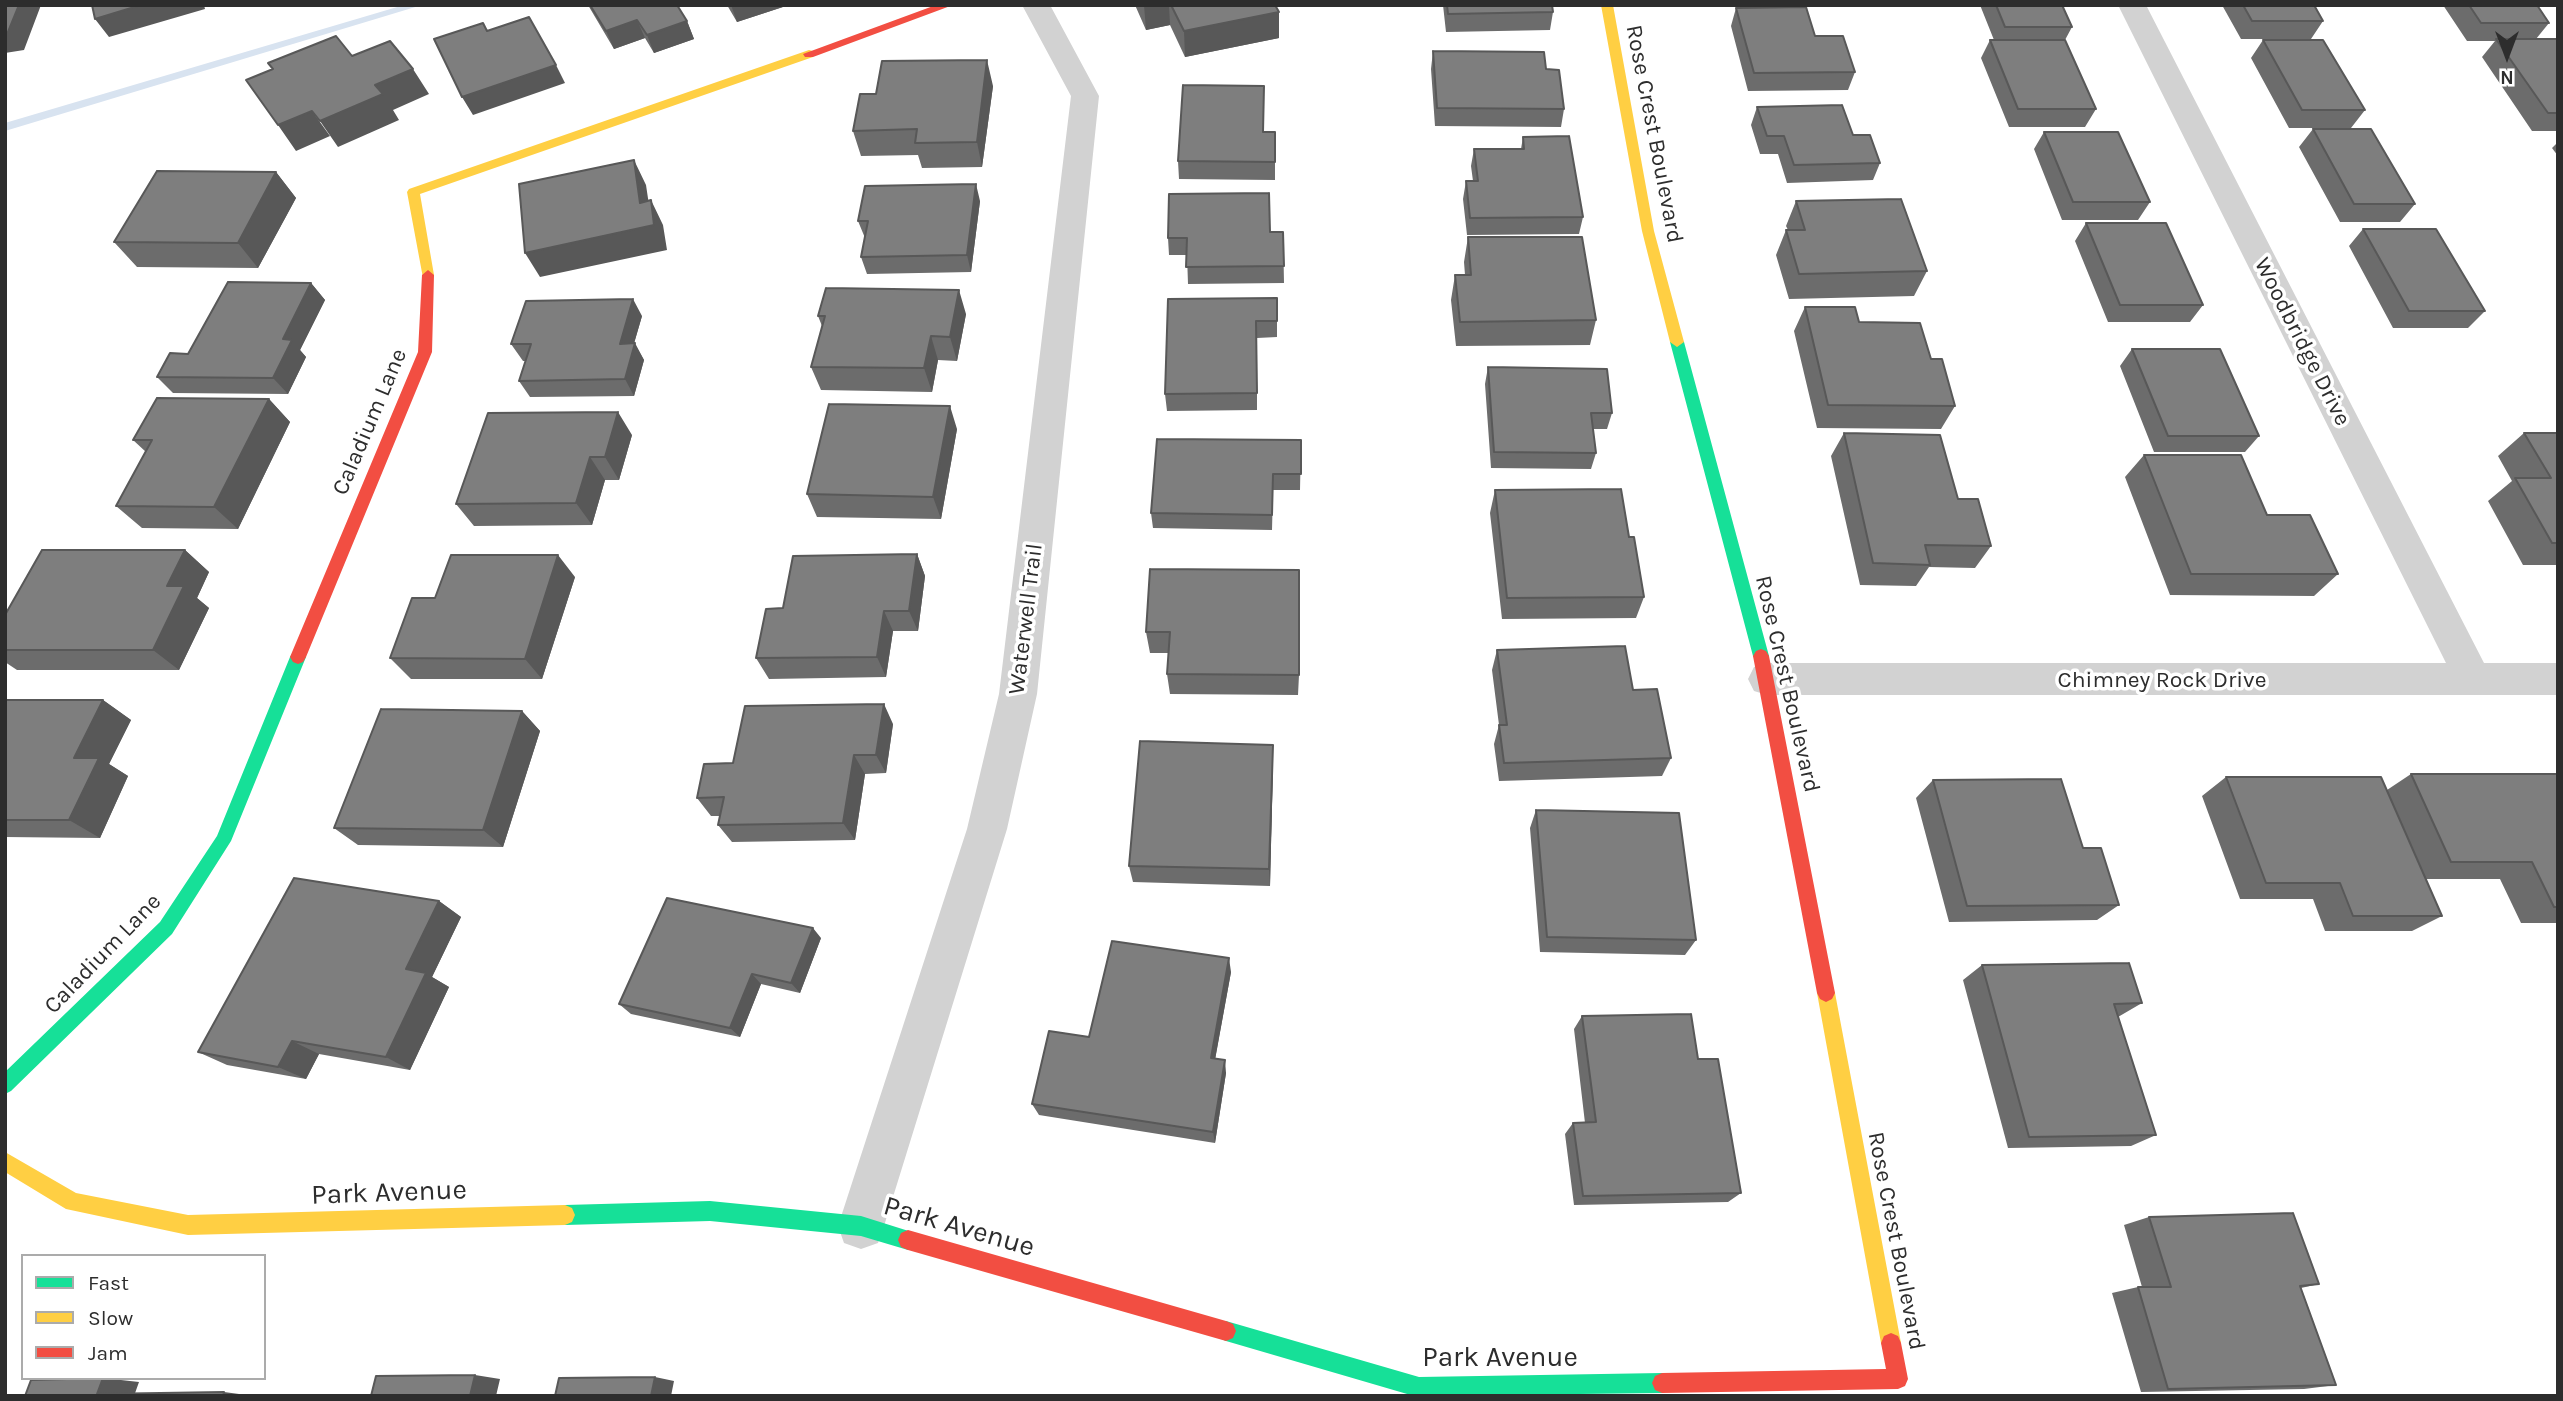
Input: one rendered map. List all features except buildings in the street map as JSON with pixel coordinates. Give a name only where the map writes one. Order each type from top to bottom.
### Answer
[{"type":"street","name":"Caladium Lane","points":[[5,1085],[166,928],[223,841],[425,352],[429,279],[413,192],[948,5]]},
{"type":"street","name":"Waterwell Trail","points":[[861,1226],[987,829],[1018,694],[1085,96],[1035,5]]},
{"type":"street","name":"Rose Crest Boulevard","points":[[1607,5],[1648,231],[1767,679],[1898,1379]]},
{"type":"street","name":"Woodbridge Drive","points":[[2132,5],[2473,679]]},
{"type":"street","name":"Chimney Rock Drive","points":[[1767,679],[2558,679]]},
{"type":"street","name":"Park Avenue","points":[[5,1161],[73,1202],[188,1225],[710,1210],[861,1226],[1419,1387],[1898,1379]]},
{"type":"waterway","points":[[5,127],[417,5]]},
{"type":"traffic: fast","points":[[1677,342],[1761,656]]},
{"type":"traffic: fast","points":[[5,1085],[166,928],[223,841],[298,657]]},
{"type":"traffic: fast","points":[[565,1215],[710,1211],[861,1226],[908,1240]]},
{"type":"traffic: fast","points":[[1226,1331],[1419,1387],[1662,1383]]},
{"type":"traffic: slow","points":[[1607,5],[1648,231],[1677,342]]},
{"type":"traffic: slow","points":[[428,275],[413,192],[809,54]]},
{"type":"traffic: slow","points":[[1826,993],[1891,1343]]},
{"type":"traffic: slow","points":[[5,1161],[73,1202],[188,1225],[565,1215]]},
{"type":"traffic: jam","points":[[809,54],[948,5]]},
{"type":"traffic: jam","points":[[298,657],[425,352],[428,275]]},
{"type":"traffic: jam","points":[[1761,656],[1826,993]]},
{"type":"traffic: jam","points":[[908,1240],[1226,1331]]},
{"type":"traffic: jam","points":[[1662,1383],[1898,1379],[1891,1343]]}]
